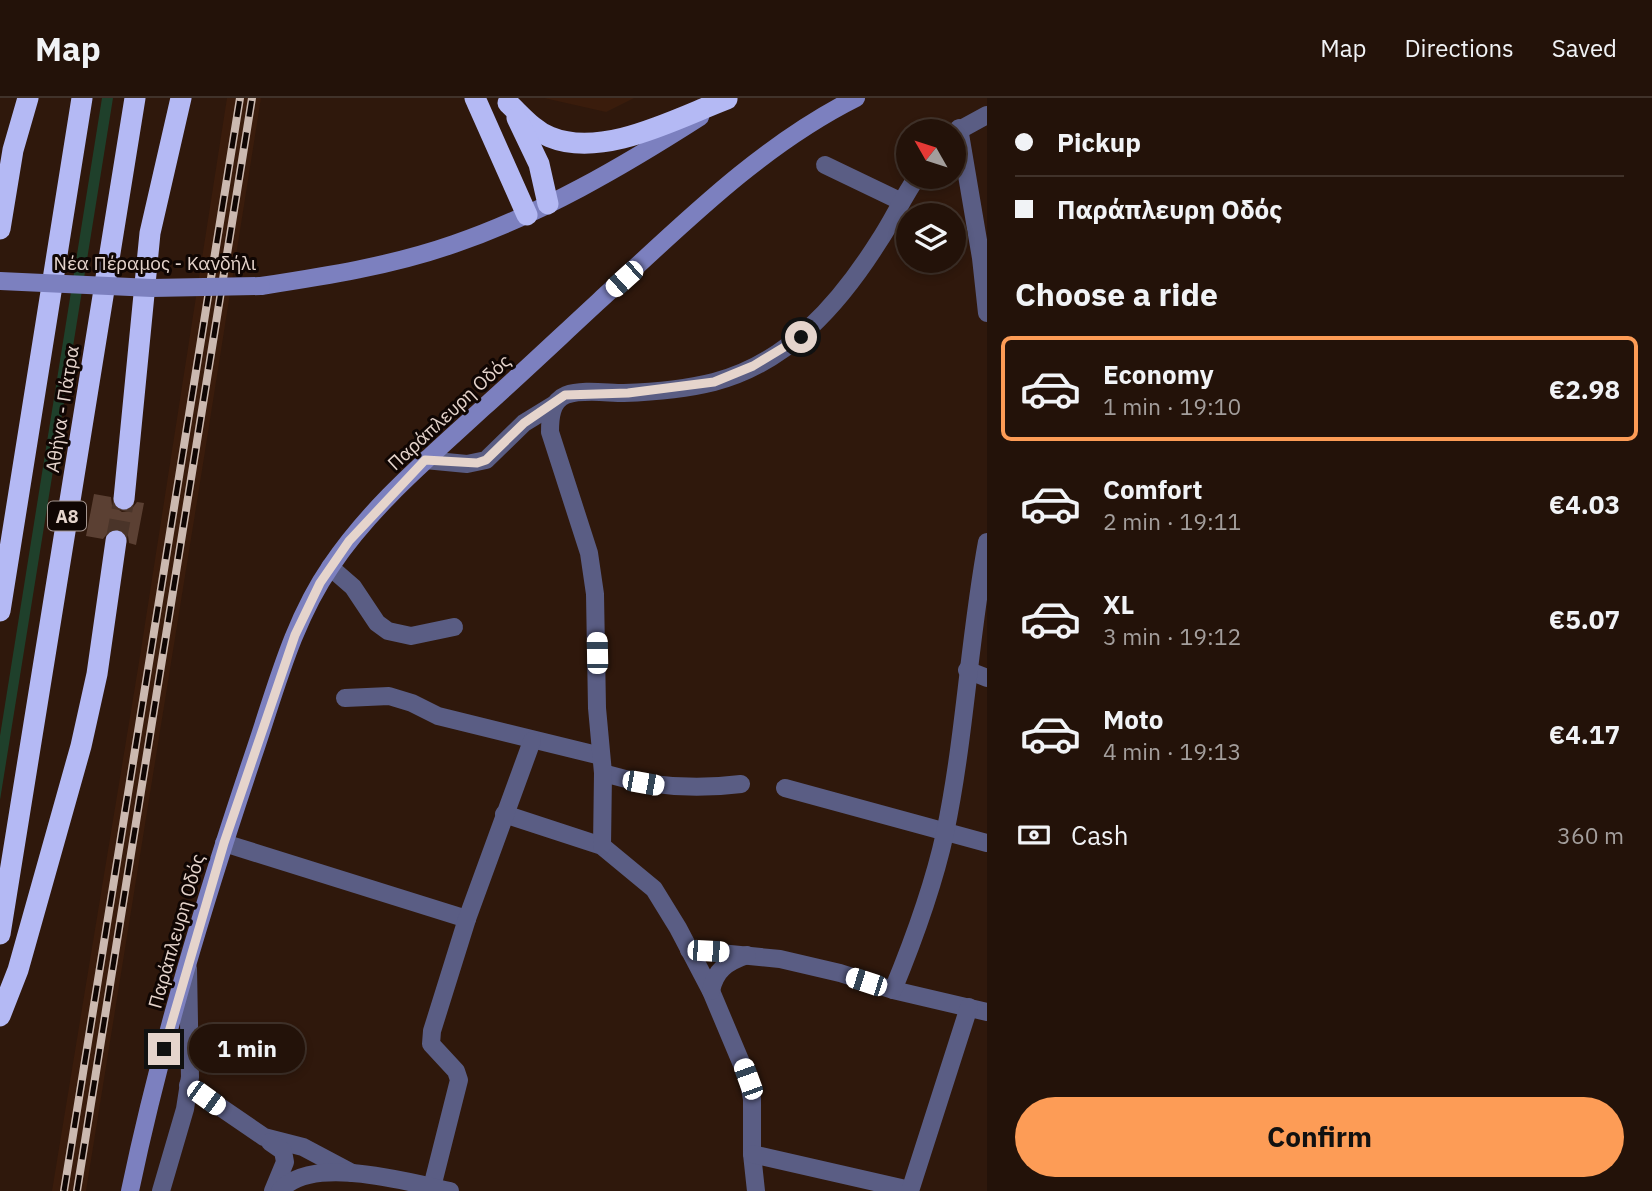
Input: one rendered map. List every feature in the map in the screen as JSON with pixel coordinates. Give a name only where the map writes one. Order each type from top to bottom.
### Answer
[{"type":"highway","points":[[0,229],[13,150],[28,98]]},
{"type":"highway","name":"Αθήνα - Πάτρα","points":[[0,611],[82,98]]},
{"type":"highway","name":"Αθήνα - Πάτρα","points":[[0,934],[135,98]]},
{"type":"highway","points":[[124,499],[150,233],[181,98]]},
{"type":"highway","points":[[475,98],[527,215]]},
{"type":"highway","points":[[507,100],[530,124],[547,136],[582,145],[624,137],[728,99]]},
{"type":"highway","points":[[507,100],[539,164],[548,204]]},
{"type":"highway","points":[[0,1016],[18,970],[81,746],[97,674],[116,541]]},
{"type":"main road","name":"Παράπλευρη Οδός","points":[[130,1191],[146,1116],[188,961],[224,843],[295,635],[330,567],[372,514],[425,460],[729,184],[790,137],[828,112],[856,98]]},
{"type":"main road","name":"Νέα Πέραμος - Κανδήλι","points":[[0,281],[152,288],[261,286],[329,276],[409,258],[453,245],[527,215],[615,169],[728,99]]},
{"type":"street","points":[[966,125],[987,115]]},
{"type":"street","points":[[825,165],[900,201]]},
{"type":"street","points":[[966,181],[981,258],[987,313]]},
{"type":"street","points":[[425,460],[467,464],[486,460],[524,423],[565,395],[628,393],[714,382],[753,366],[789,346],[813,327],[845,289],[880,240],[908,189]]},
{"type":"street","points":[[555,404],[550,417],[550,432],[589,553],[595,594],[597,708],[602,764],[601,846]]},
{"type":"street","points":[[893,990],[920,924],[946,830],[987,542]]},
{"type":"street","points":[[330,567],[353,587],[377,623],[388,631],[411,636],[454,627]]},
{"type":"street","points":[[967,670],[987,678]]},
{"type":"street","points":[[345,698],[389,696],[412,703],[438,716],[532,741],[602,764],[629,781],[687,788],[741,784]]},
{"type":"street","points":[[280,1191],[300,1175],[326,1172],[352,1173],[441,1189],[459,1080],[456,1071],[432,1044],[432,1031],[467,919],[532,741]]},
{"type":"street","points":[[785,788],[987,843]]},
{"type":"street","points":[[504,814],[601,846],[654,889],[711,991],[748,1079],[754,1124],[752,1154],[756,1191]]},
{"type":"street","points":[[224,843],[467,919]]},
{"type":"street","points":[[689,950],[780,959],[987,1012]]},
{"type":"street","points":[[711,991],[714,978],[723,966],[747,955]]},
{"type":"street","points":[[161,1191],[185,1109],[188,1085],[188,961]]},
{"type":"street","points":[[752,1154],[910,1191],[969,1007]]},
{"type":"street","points":[[188,1085],[283,1151],[285,1162],[273,1191]]},
{"type":"street","points":[[264,1138],[303,1147],[352,1173]]},
{"type":"shaded area","points":[[227,98],[261,98],[199,489],[86,1191],[52,1191],[140,656]]},
{"type":"shaded area","points":[[544,98],[634,98],[606,112]]},
{"type":"green space","points":[[102,98],[113,98],[0,800],[0,736]]},
{"type":"building","points":[[94,494],[111,497],[112,505],[122,512],[130,511],[137,502],[144,503],[136,545],[129,543],[128,536],[119,528],[111,529],[103,539],[86,536]]},
{"type":"tunnel","points":[[116,541],[124,499]]},
{"type":"railway","points":[[64,1191],[240,98]]},
{"type":"railway","points":[[77,1191],[252,98]]},
{"type":"route","points":[[164,1049],[224,843],[295,635],[330,567],[372,514],[425,460],[467,464],[486,460],[524,423],[565,395],[628,393],[714,382],[753,366],[801,337]]}]
